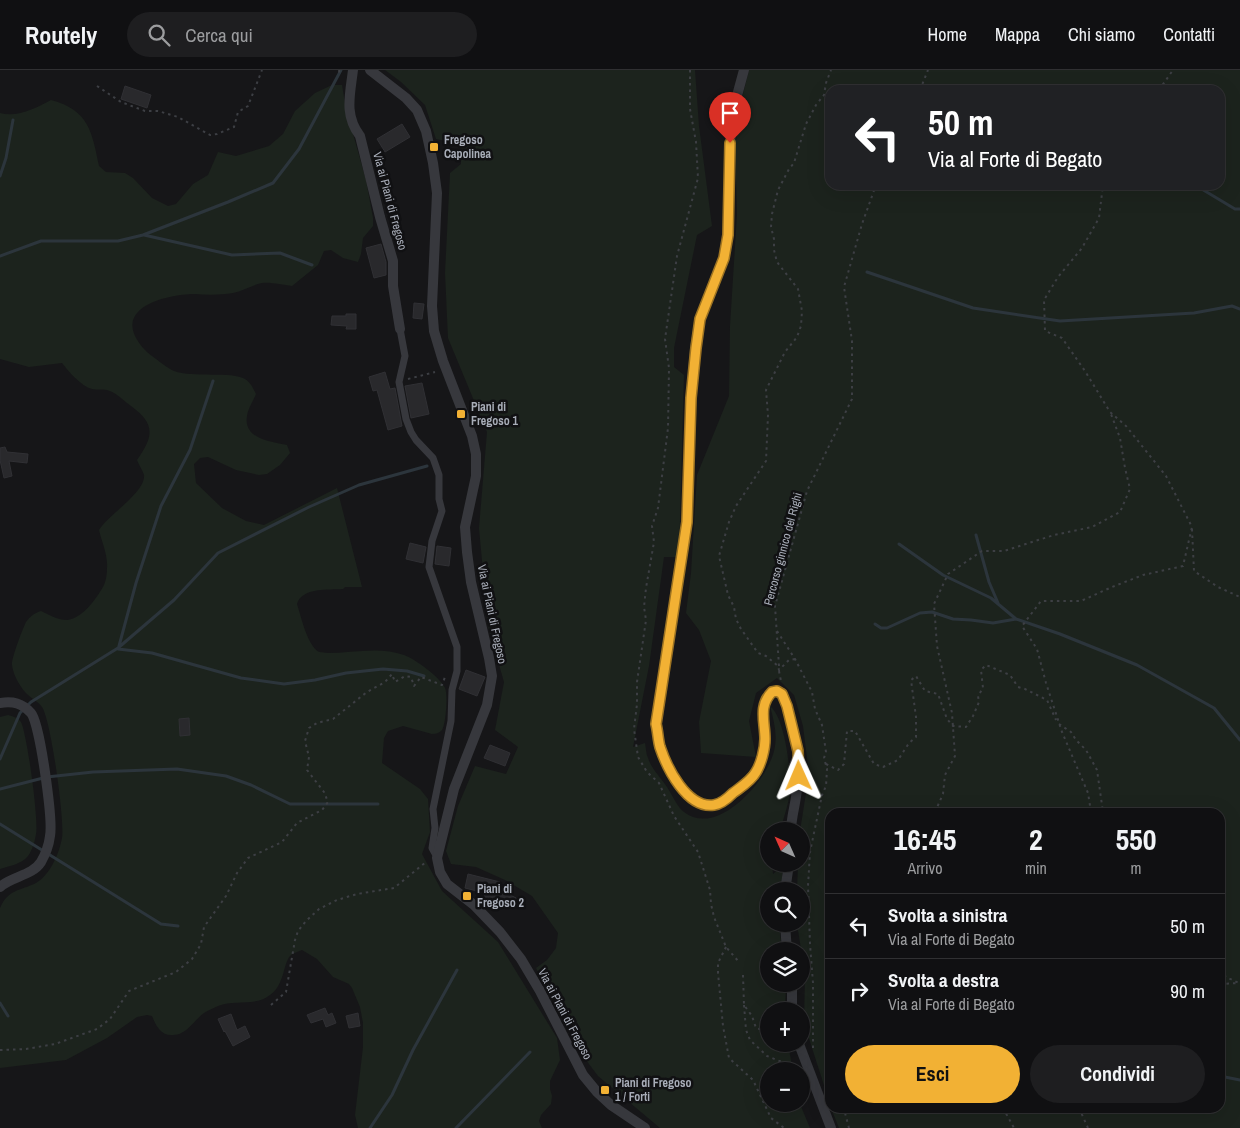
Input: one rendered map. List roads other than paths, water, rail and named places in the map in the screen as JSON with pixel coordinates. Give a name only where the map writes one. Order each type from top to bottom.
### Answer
[{"type":"street","name":"Via ai Piani di Fregoso","points":[[353,70],[349,104],[353,126],[360,136],[393,261],[393,286],[405,356],[399,382],[406,419],[411,432],[434,458],[439,475],[439,499],[442,511],[432,542],[429,567],[457,647],[457,672],[452,690],[451,721],[433,809],[435,828],[432,848],[437,858],[440,872],[447,884],[474,905],[500,932],[521,959],[540,990],[588,1081],[611,1105],[645,1128]]},
{"type":"street","name":"Via ai Piani di Fregoso","points":[[370,70],[406,98],[417,110],[426,131],[437,193],[432,306],[434,331],[443,361],[472,436],[476,454],[476,476],[465,527],[471,582],[492,676],[487,705],[454,789],[437,858]]},
{"type":"street","points":[[744,70],[735,104],[730,143],[728,235],[724,258],[700,319],[696,348],[691,398],[687,522],[656,724],[660,745],[669,769],[684,791],[698,803],[714,805],[725,800],[756,772],[765,741],[764,703],[772,692],[777,691],[782,694],[787,706],[798,751],[799,776],[791,822]]},
{"type":"street","points":[[0,703],[20,703],[32,714],[38,732],[49,802],[50,836],[41,862],[31,872],[7,881],[0,887]]},
{"type":"street","points":[[802,1052],[825,1112]]},
{"type":"street","points":[[825,1113],[831,1128]]},
{"type":"waterway","points":[[0,256],[41,241],[118,241],[143,235],[273,183],[299,149],[341,70]]},
{"type":"waterway","points":[[0,176],[6,158],[13,120]]},
{"type":"waterway","points":[[1203,190],[1235,209],[1240,209]]},
{"type":"waterway","points":[[144,235],[232,255],[280,253],[312,265]]},
{"type":"waterway","points":[[867,272],[973,308],[1060,321],[1194,313],[1232,306],[1240,309]]},
{"type":"waterway","points":[[119,646],[136,583],[161,506],[190,450],[213,381]]},
{"type":"waterway","points":[[0,759],[20,713],[31,702],[118,648],[174,600],[218,553],[309,507],[359,485],[427,466]]},
{"type":"waterway","points":[[976,535],[989,582],[998,603]]},
{"type":"waterway","points":[[899,544],[943,575],[991,598],[1016,619],[1060,634],[1137,665],[1214,708],[1240,740]]},
{"type":"waterway","points":[[875,624],[881,628],[887,628],[920,613],[932,612],[953,619],[993,623],[1016,619]]},
{"type":"waterway","points":[[118,649],[152,653],[241,678],[284,684],[346,673],[383,669],[407,671],[424,676]]},
{"type":"waterway","points":[[0,789],[47,777],[93,772],[177,769],[226,776],[251,785],[290,804],[378,804]]},
{"type":"waterway","points":[[0,824],[161,924],[178,926]]},
{"type":"waterway","points":[[370,1128],[392,1095],[413,1050],[457,970]]},
{"type":"waterway","points":[[0,1003],[8,1016]]},
{"type":"waterway","points":[[456,1128],[530,1052]]},
{"type":"waterway","points":[[1225,1077],[1240,1080]]},
{"type":"place","name":"Fregoso Capolinea","points":[[434,147]]},
{"type":"place","name":"Piani di Fregoso 1","points":[[461,414]]},
{"type":"place","name":"Piani di Fregoso 2","points":[[467,896]]},
{"type":"place","name":"Piani di Fregoso 1 / Forti","points":[[605,1090]]}]
